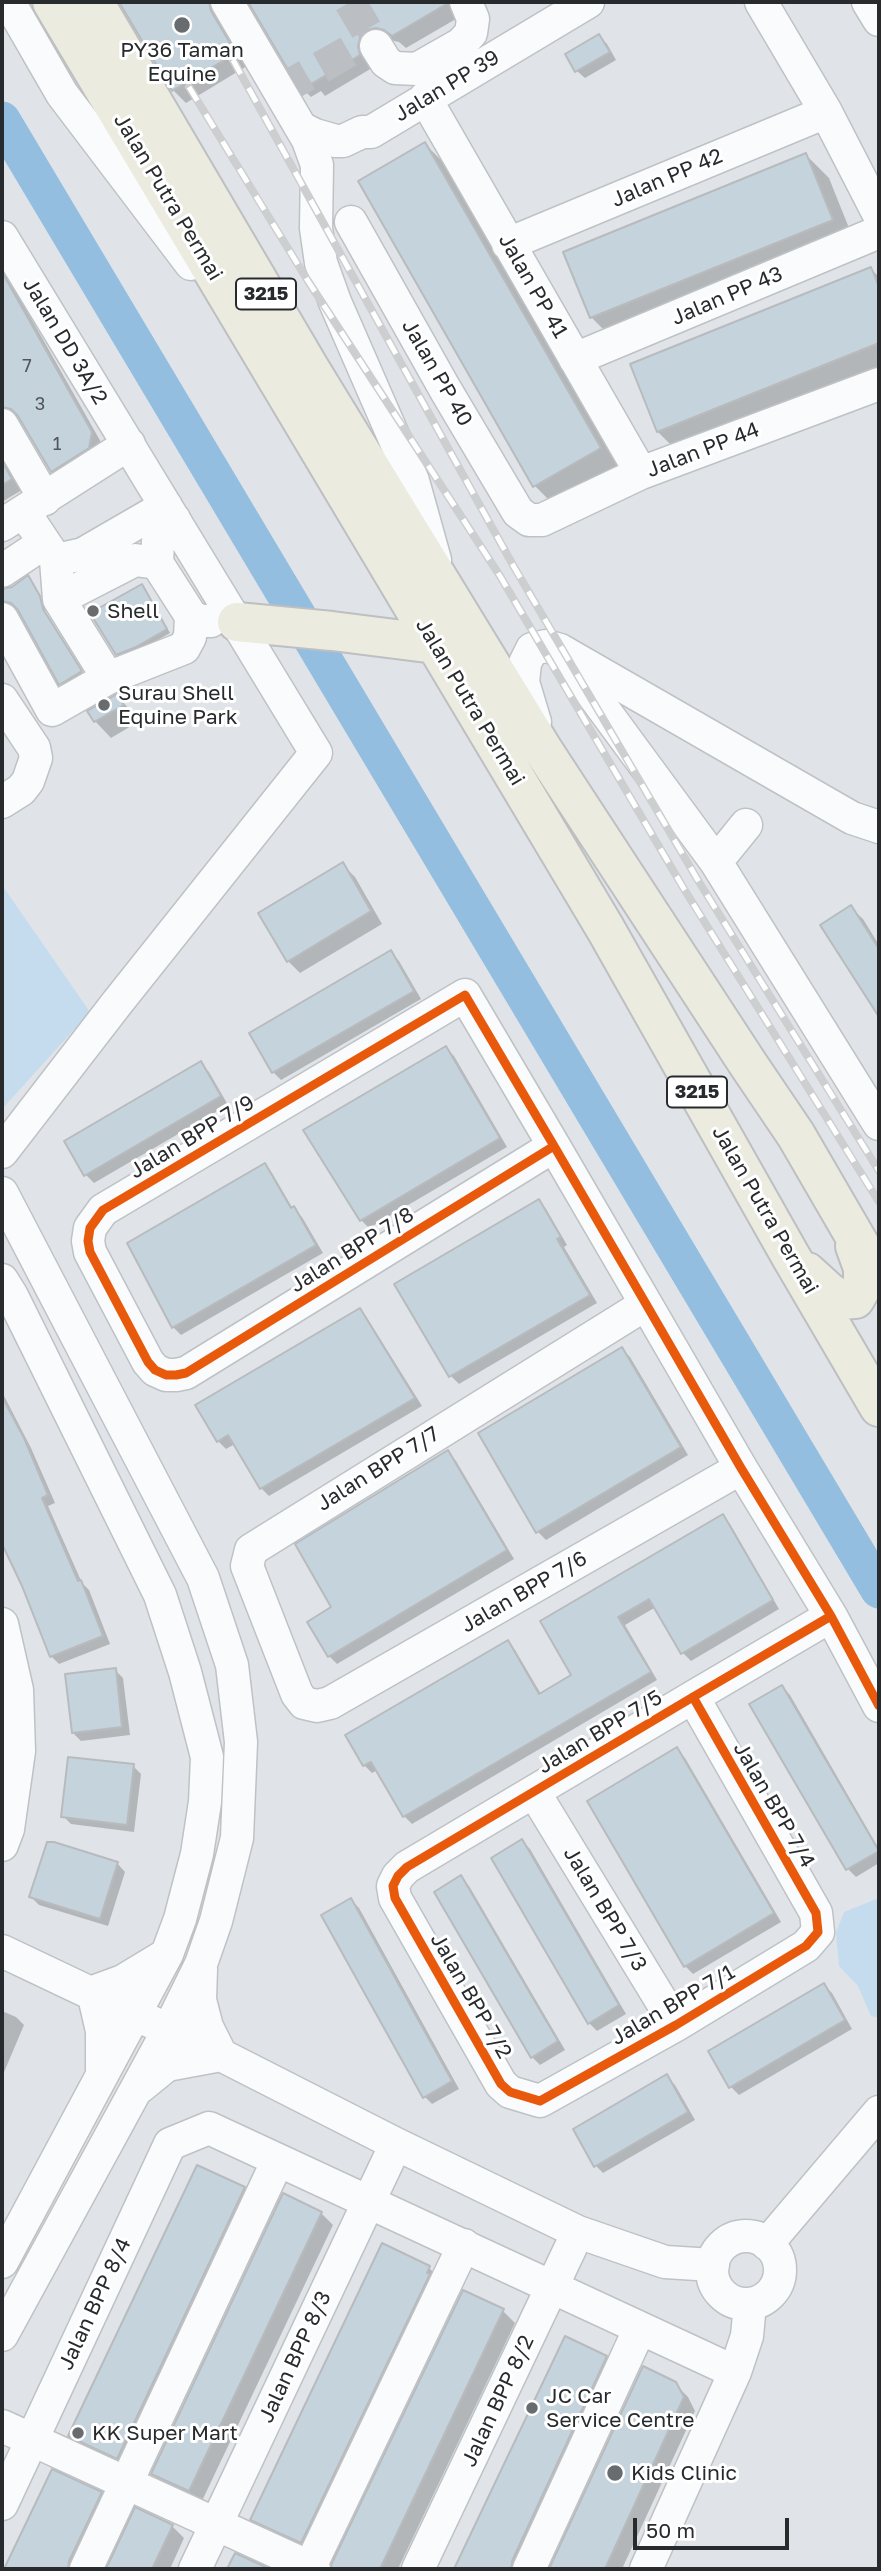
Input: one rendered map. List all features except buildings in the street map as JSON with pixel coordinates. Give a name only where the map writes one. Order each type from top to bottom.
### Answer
[{"type":"main road","name":"Jalan Putra Permai","points":[[52,2],[605,928],[879,1407]]},
{"type":"main road","name":"Jalan Putra Permai","points":[[94,2],[310,369],[543,750],[796,1135],[879,1278]]},
{"type":"main road","points":[[244,620],[435,644]]},
{"type":"main road","points":[[790,1255],[829,1292],[841,1300],[855,1299],[863,1285],[863,1268],[842,1212]]},
{"type":"street","points":[[9,2],[62,94],[267,362]]},
{"type":"street","points":[[227,2],[300,128],[317,165],[316,228],[321,263],[335,302],[413,481],[442,585]]},
{"type":"street","points":[[376,46],[386,62],[395,68],[417,69],[461,44],[471,33],[473,19],[466,2]]},
{"type":"street","points":[[485,2],[509,49]]},
{"type":"street","name":"Jalan PP 39","points":[[300,128],[336,141],[343,141],[362,132],[371,132],[509,49],[549,12],[587,2]]},
{"type":"street","points":[[761,2],[826,111],[879,215]]},
{"type":"street","points":[[868,2],[879,20]]},
{"type":"street","name":"Jalan PP 41","points":[[425,98],[641,473]]},
{"type":"street","name":"Jalan PP 42","points":[[508,244],[826,111]]},
{"type":"street","points":[[316,228],[325,190],[338,161],[345,152],[367,140],[371,132]]},
{"type":"street","name":"Jalan PP 40","points":[[351,222],[518,512],[529,520]]},
{"type":"street","name":"Jalan PP 43","points":[[575,359],[879,232]]},
{"type":"street","name":"Jalan DD 3A/2","points":[[2,237],[170,513],[244,620],[316,752],[2,1152]]},
{"type":"street","name":"Jalan PP 44","points":[[529,520],[542,520],[641,473],[879,384]]},
{"type":"street","points":[[2,425],[24,512],[50,552],[59,599],[108,678]]},
{"type":"street","points":[[24,512],[129,444]]},
{"type":"street","points":[[2,571],[50,552],[83,554],[170,513]]},
{"type":"street","points":[[170,513],[158,541],[157,563],[191,616],[201,621],[244,620]]},
{"type":"street","points":[[59,599],[135,560],[157,563]]},
{"type":"street","points":[[2,619],[52,710],[108,678],[184,648],[190,637],[191,616]]},
{"type":"street","points":[[543,750],[523,682],[526,663],[532,649],[546,646],[560,650],[852,818],[879,827]]},
{"type":"street","points":[[560,650],[716,862],[879,1124]]},
{"type":"street","points":[[2,700],[34,748],[36,758],[34,769],[20,790],[2,802]]},
{"type":"street","points":[[716,862],[746,825]]},
{"type":"street","name":"Jalan BPP 7/9","points":[[166,1375],[155,1370],[148,1362],[90,1252],[88,1241],[95,1218],[115,1203],[465,995],[554,1146]]},
{"type":"street","points":[[554,1146],[741,1468],[831,1616],[879,1706]]},
{"type":"street","name":"Jalan BPP 7/8","points":[[166,1375],[186,1373],[554,1146]]},
{"type":"street","points":[[2,1193],[203,1578],[232,1665],[241,1742],[237,1838],[216,1921],[201,1964],[169,2029],[2,2335]]},
{"type":"street","points":[[2,1280],[160,1595],[185,1672],[207,1757],[205,1802],[197,1854],[180,1919],[167,1954],[2,2262]]},
{"type":"street","name":"Jalan BPP 7/7","points":[[304,1703],[297,1694],[247,1566],[251,1550],[646,1304]]},
{"type":"street","name":"Jalan BPP 7/6","points":[[304,1703],[317,1706],[330,1703],[741,1468]]},
{"type":"street","name":"Jalan BPP 7/5","points":[[393,1886],[407,1867],[831,1616]]},
{"type":"street","points":[[2,1624],[17,1690],[19,1751],[8,1829],[2,1845]]},
{"type":"street","name":"Jalan BPP 7/4","points":[[693,1697],[816,1913],[818,1932]]},
{"type":"street","name":"Jalan BPP 7/3","points":[[534,1792],[676,2025]]},
{"type":"street","name":"Jalan BPP 7/2","points":[[393,1886],[395,1898],[500,2084],[510,2092],[540,2101]]},
{"type":"street","name":"Jalan BPP 7/1","points":[[540,2101],[676,2025],[806,1947],[818,1932]]},
{"type":"street","points":[[2,1951],[169,2029],[578,2232],[665,2262],[713,2265]]},
{"type":"street","points":[[93,1992],[123,1981],[167,1954]]},
{"type":"street","points":[[201,1964],[200,2000],[207,2027],[220,2054]]},
{"type":"street","points":[[93,1992],[102,2031],[102,2077]]},
{"type":"street","points":[[131,2096],[149,2077],[167,2065],[220,2054]]},
{"type":"street","points":[[768,2244],[879,2112]]},
{"type":"street","name":"Jalan BPP 8/4","points":[[2,2504],[170,2144],[209,2127],[278,2160]]},
{"type":"street","name":"Jalan BPP 8/3","points":[[195,2569],[396,2144]]},
{"type":"street","points":[[86,2569],[278,2160],[735,2372]]},
{"type":"street","name":"Jalan BPP 8/2","points":[[418,2569],[578,2232]]},
{"type":"street","points":[[749,2236],[768,2244],[775,2252],[780,2274],[770,2294],[750,2304],[730,2300],[722,2294],[716,2285],[713,2265],[721,2247],[739,2237],[749,2236]]},
{"type":"street","points":[[2,2426],[311,2569],[464,2245]]},
{"type":"street","points":[[646,2569],[735,2372],[747,2336],[750,2304]]},
{"type":"street","points":[[530,2569],[640,2328]]},
{"type":"shaded area","points":[[2,885],[90,1012],[2,1109]]},
{"type":"shaded area","points":[[879,1898],[879,2018],[871,2016],[858,1986],[839,1966],[836,1933],[844,1912]]},
{"type":"waterway","points":[[2,120],[879,1590]]},
{"type":"tunnel","points":[[350,2],[376,46]]},
{"type":"tunnel","points":[[279,91],[372,38]]},
{"type":"railway","points":[[233,60],[514,567],[699,882],[879,1171]]},
{"type":"railway","points":[[189,87],[308,281],[500,576],[684,889],[879,1202]]},
{"type":"cycle path","points":[[554,1146],[186,1373],[166,1375],[155,1370],[148,1362],[90,1252],[90,1228],[103,1210],[465,995],[554,1146],[741,1468],[831,1616],[879,1706]]},
{"type":"cycle path","points":[[693,1697],[816,1913],[818,1932],[806,1946],[676,2025],[540,2101],[510,2092],[501,2084],[395,1898],[393,1886],[398,1876],[407,1867],[693,1697],[831,1616]]},
{"type":"place","name":"PY36 Taman Equine","points":[[182,25]]},
{"type":"place","name":"Shell","points":[[93,611]]},
{"type":"place","name":"Surau Shell Equine Park","points":[[104,705]]},
{"type":"place","name":"JC Car Service Centre","points":[[532,2408]]},
{"type":"place","name":"KK Super Mart","points":[[78,2433]]},
{"type":"place","name":"Kids Clinic","points":[[615,2473]]}]
